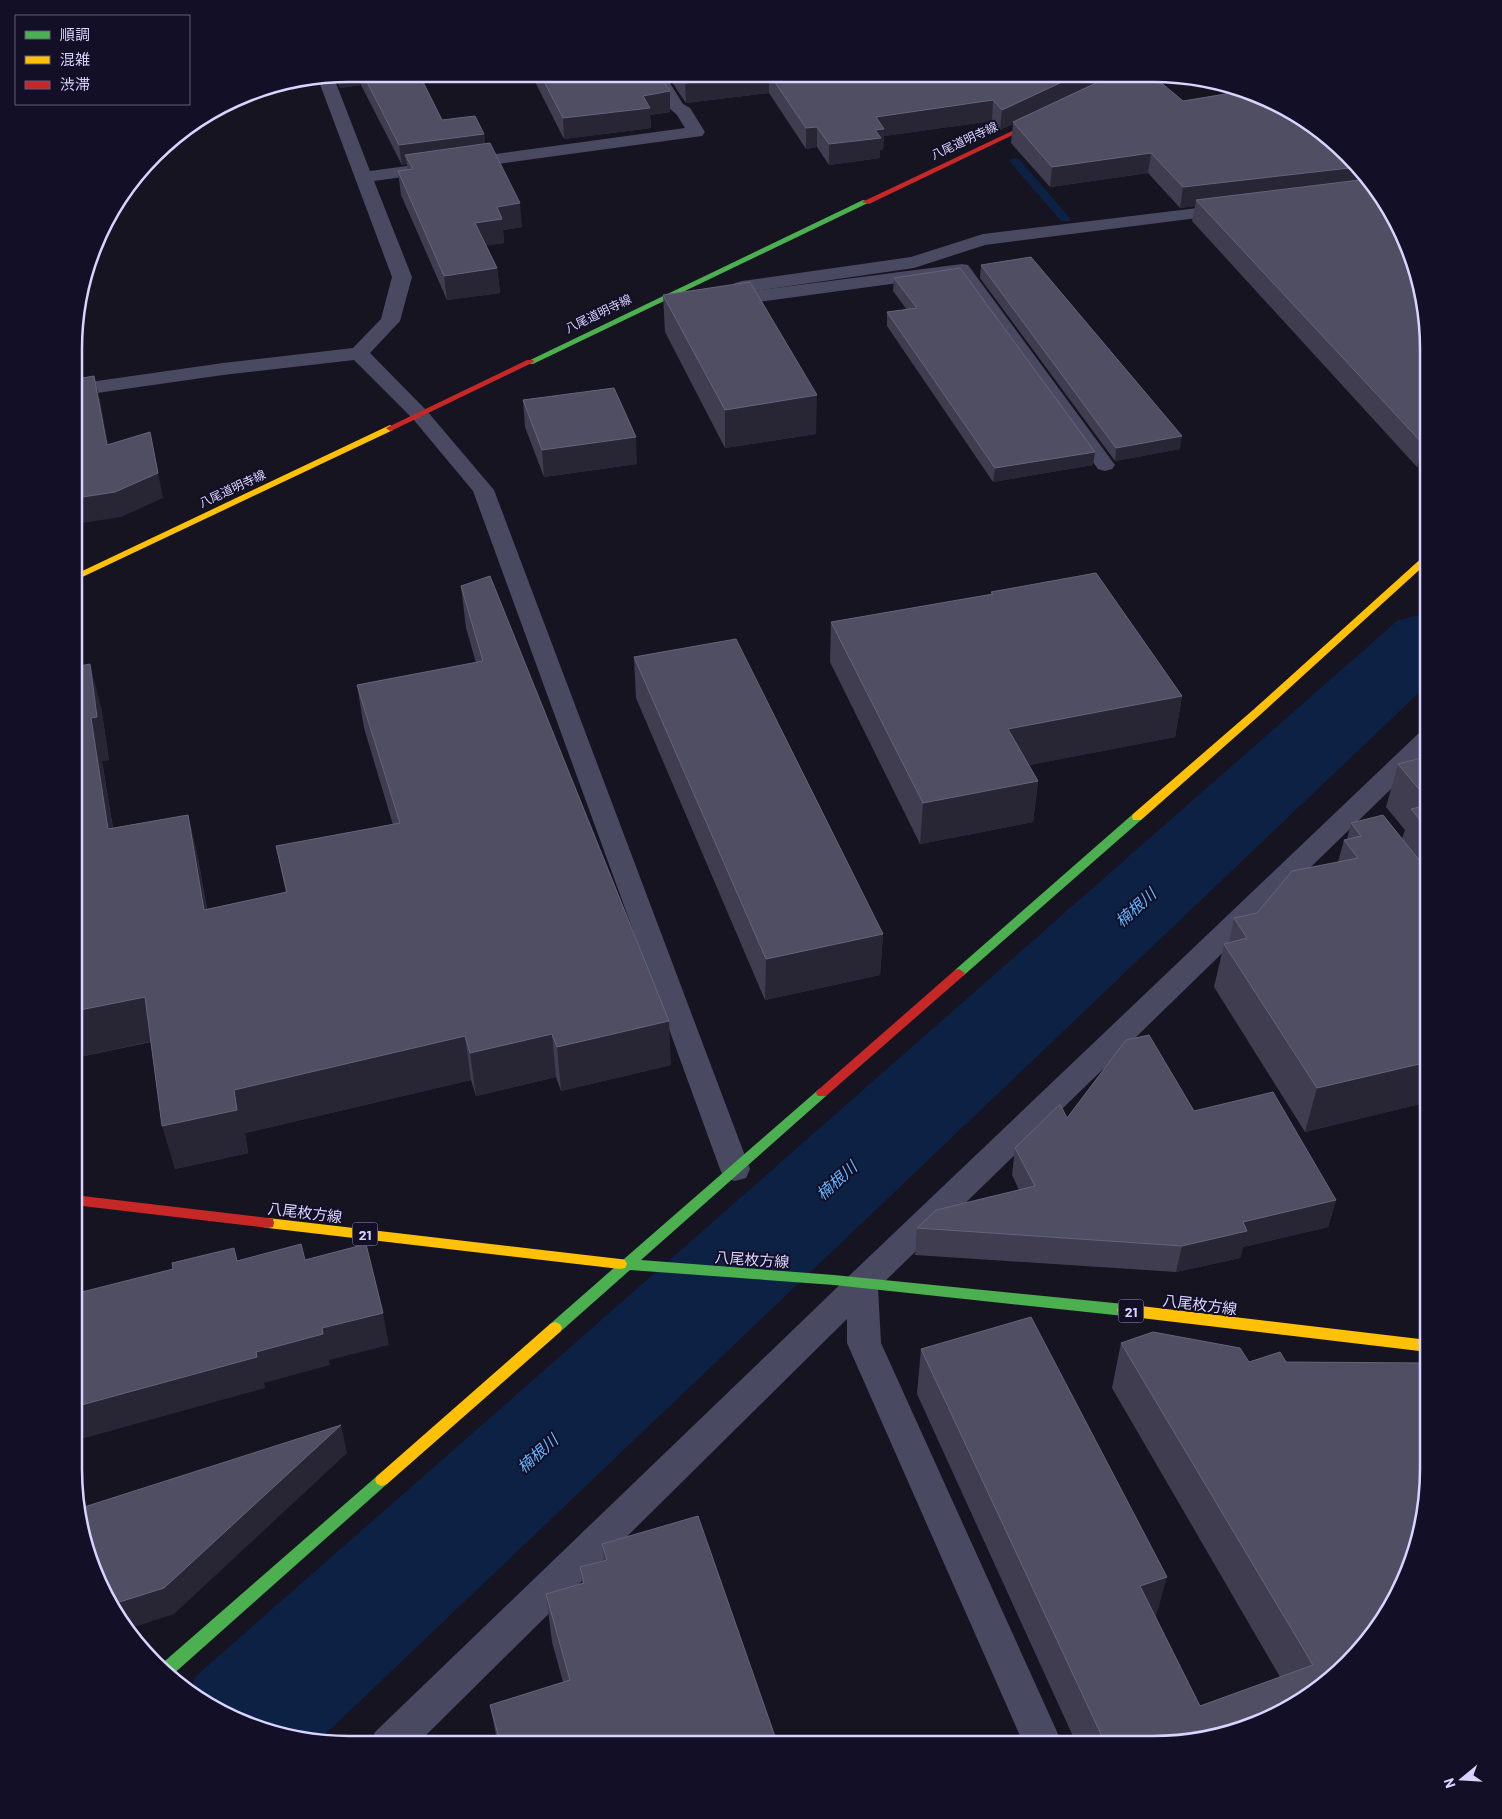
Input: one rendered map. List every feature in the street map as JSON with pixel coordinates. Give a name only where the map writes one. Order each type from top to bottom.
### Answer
[{"type":"main road","name":"八尾道明寺線","points":[[82,574],[1054,113]]},
{"type":"main road","points":[[170,1667],[626,1264],[1257,712],[1420,564]]},
{"type":"main road","name":"八尾枚方線","points":[[82,1201],[626,1264],[1032,1299],[1420,1345]]},
{"type":"street","points":[[363,177],[696,132],[684,112],[676,107],[661,82]]},
{"type":"street","points":[[82,389],[223,369],[359,353],[390,321],[402,277],[327,84]]},
{"type":"street","points":[[742,287],[914,262],[983,240],[1248,207]]},
{"type":"street","points":[[359,353],[420,414],[483,490],[735,1169]]},
{"type":"street","points":[[398,1736],[848,1282],[1358,820],[1420,748]]},
{"type":"street","points":[[848,1282],[864,1343],[1040,1736]]},
{"type":"lane","points":[[684,287],[737,299],[962,269],[1105,465]]},
{"type":"building","points":[[367,82],[423,82],[442,120],[475,116],[484,134],[399,145]]},
{"type":"building","points":[[544,82],[664,82],[670,91],[643,96],[650,108],[563,118]]},
{"type":"building","points":[[775,82],[1062,82],[1002,110],[993,100],[876,117],[884,129],[875,130],[881,138],[829,144],[817,127],[806,128]]},
{"type":"building","points":[[1098,82],[1161,82],[1183,101],[1227,94],[1270,110],[1286,118],[1315,138],[1348,168],[1183,187],[1151,153],[1052,167],[1013,122]]},
{"type":"building","points":[[490,143],[520,203],[497,207],[502,219],[475,223],[497,268],[444,276],[398,171],[413,169],[405,155]]},
{"type":"building","points":[[1358,180],[1384,216],[1399,248],[1410,281],[1419,332],[1420,441],[1196,200]]},
{"type":"building","points":[[1031,257],[1182,436],[1116,448],[981,265]]},
{"type":"building","points":[[960,268],[1095,452],[995,468],[887,312],[917,308],[894,278]]},
{"type":"building","points":[[750,282],[817,395],[725,410],[663,295]]},
{"type":"building","points":[[94,376],[107,445],[150,432],[158,473],[115,492],[82,497],[82,378]]},
{"type":"building","points":[[614,388],[636,437],[542,450],[523,400]]},
{"type":"building","points":[[1096,573],[1182,696],[1008,729],[1038,781],[923,803],[831,622],[993,594],[991,592]]},
{"type":"building","points":[[490,576],[669,1021],[557,1047],[552,1034],[470,1053],[465,1036],[234,1090],[237,1110],[162,1126],[145,997],[82,1010],[82,666],[90,664],[97,717],[91,718],[108,829],[188,815],[204,910],[287,892],[276,846],[400,823],[357,685],[483,661],[461,586]]},
{"type":"building","points":[[736,639],[883,934],[766,959],[634,657]]},
{"type":"building","points":[[1420,758],[1420,790],[1398,764]]},
{"type":"building","points":[[1420,807],[1420,820],[1411,809]]},
{"type":"building","points":[[1383,815],[1420,861],[1420,1064],[1317,1088],[1224,944],[1247,938],[1234,918],[1257,913],[1292,871],[1358,858],[1344,840],[1361,836],[1351,823]]},
{"type":"building","points":[[1149,1035],[1194,1111],[1273,1092],[1336,1200],[1243,1222],[1247,1231],[1182,1246],[917,1228],[936,1210],[1035,1186],[1015,1148],[1060,1104],[1067,1118],[1126,1040]]},
{"type":"building","points":[[301,1244],[305,1260],[366,1244],[383,1313],[322,1328],[323,1334],[256,1352],[257,1357],[82,1405],[82,1292],[173,1269],[172,1263],[234,1248],[237,1261]]},
{"type":"building","points":[[1031,1317],[1167,1577],[1140,1586],[1200,1706],[1313,1665],[1121,1343],[1153,1332],[1240,1348],[1249,1362],[1280,1352],[1286,1362],[1420,1363],[1420,1469],[1417,1504],[1405,1555],[1384,1603],[1364,1632],[1341,1658],[1315,1681],[1286,1701],[1270,1709],[1238,1722],[1187,1734],[1170,1736],[1102,1736],[921,1349]]},
{"type":"building","points":[[341,1425],[164,1588],[118,1603],[97,1555],[85,1507]]},
{"type":"building","points":[[698,1516],[775,1736],[499,1736],[490,1705],[570,1680],[546,1594],[584,1583],[580,1567],[607,1560],[602,1544]]},
{"type":"waterway","points":[[1015,161],[1065,219]]},
{"type":"waterway","name":"楠根川","points":[[249,1716],[1420,645]]},
{"type":"traffic: fast","points":[[530,362],[866,202]]},
{"type":"traffic: fast","points":[[959,973],[1137,817]]},
{"type":"traffic: fast","points":[[555,1328],[822,1093]]},
{"type":"traffic: fast","points":[[620,1264],[834,1280],[1124,1310]]},
{"type":"traffic: fast","points":[[170,1667],[382,1480]]},
{"type":"traffic: slow","points":[[82,574],[390,428]]},
{"type":"traffic: slow","points":[[1137,817],[1257,712],[1420,564]]},
{"type":"traffic: slow","points":[[268,1223],[620,1264]]},
{"type":"traffic: slow","points":[[1124,1310],[1420,1345]]},
{"type":"traffic: slow","points":[[382,1480],[555,1328]]},
{"type":"traffic: jam","points":[[866,202],[1046,117]]},
{"type":"traffic: jam","points":[[390,428],[530,362]]},
{"type":"traffic: jam","points":[[822,1093],[959,973]]},
{"type":"traffic: jam","points":[[82,1201],[268,1223]]}]
